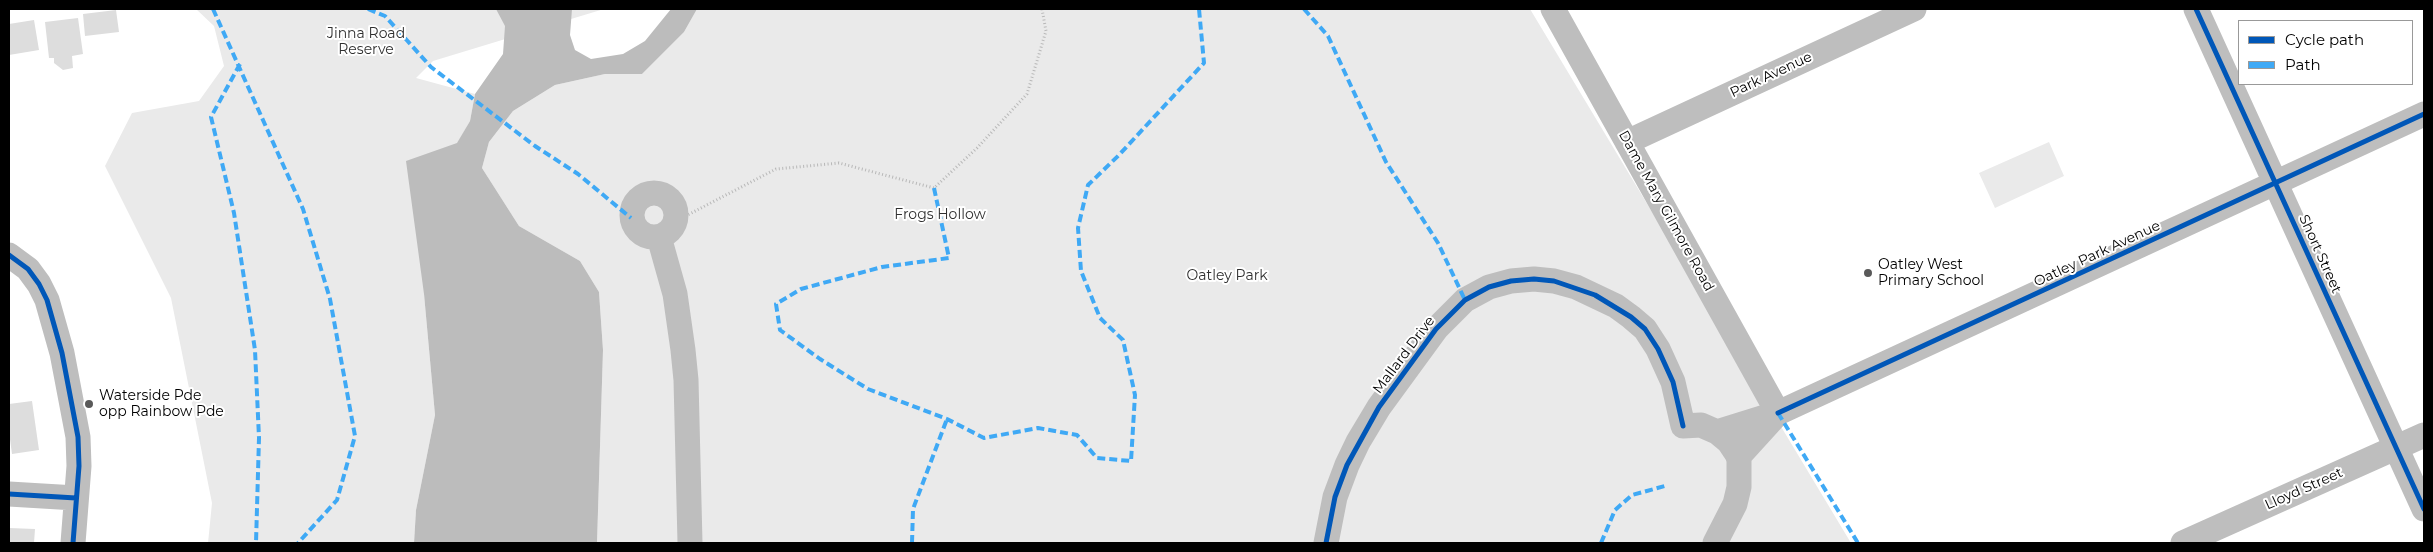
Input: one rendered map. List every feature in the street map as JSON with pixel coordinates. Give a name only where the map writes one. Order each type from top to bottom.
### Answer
[{"type":"street","name":"Dame Mary Gilmore Road","points":[[1553,9],[1778,413]]},
{"type":"street","name":"Park Avenue","points":[[1627,142],[1914,9]]},
{"type":"street","name":"Short Street","points":[[2196,9],[2424,509]]},
{"type":"street","name":"Oatley Park Avenue","points":[[1778,413],[2424,114]]},
{"type":"street","points":[[667,229],[686,380],[690,543]]},
{"type":"street","points":[[9,255],[28,269],[39,284],[47,300],[62,354],[78,437],[73,543]]},
{"type":"street","name":"Mallard Drive","points":[[1326,543],[1335,497],[1346,465],[1379,406],[1436,329],[1464,300],[1489,287],[1519,280],[1554,281],[1576,287],[1616,306],[1645,330],[1658,349],[1673,382],[1683,426],[1701,425],[1716,432]]},
{"type":"street","points":[[1716,432],[1778,413]]},
{"type":"street","points":[[1738,457],[1778,413]]},
{"type":"street","points":[[1715,543],[1735,504],[1739,487],[1738,457],[1728,442],[1716,432]]},
{"type":"street","name":"Lloyd Street","points":[[2183,543],[2424,435]]},
{"type":"street","points":[[9,494],[76,498]]},
{"type":"path","points":[[667,229],[776,169],[840,163],[934,188],[977,148],[1027,94],[1046,31],[1042,9]]},
{"type":"green space","name":"Jinna Road Reserve","points":[[196,9],[604,9],[433,61],[416,78],[475,94],[470,121],[457,144],[424,294],[435,415],[416,510],[414,543],[208,543],[212,503],[171,298],[105,166],[132,113],[199,101],[224,66],[214,26]]},
{"type":"green space","name":"Oatley Park","points":[[697,9],[1530,9],[1851,543],[597,543],[603,350],[599,292],[580,261],[519,226],[482,168],[489,142],[513,111],[555,85],[605,74],[642,74],[684,32]]},
{"type":"green space","points":[[2049,142],[2064,176],[1995,208],[1979,173]]},
{"type":"shaded area","points":[[496,9],[572,9],[570,35],[575,50],[591,59],[623,54],[645,41],[671,9],[697,9],[684,32],[642,74],[605,74],[555,85],[513,111],[489,142],[482,168],[519,226],[580,261],[599,292],[603,350],[597,543],[414,543],[416,510],[435,415],[424,294],[406,161],[457,143],[470,121],[475,94],[503,54],[505,26]]},
{"type":"building","points":[[116,10],[119,32],[85,36],[83,14]]},
{"type":"building","points":[[78,18],[83,54],[72,56],[73,68],[63,70],[54,63],[54,58],[49,58],[45,22]]},
{"type":"building","points":[[34,20],[39,50],[9,55],[9,24]]},
{"type":"building","points":[[32,401],[39,450],[12,454],[9,432],[9,404]]},
{"type":"building","points":[[9,528],[35,529],[34,543],[9,543]]},
{"type":"marked path","points":[[213,9],[303,209],[330,299],[355,436],[337,500],[298,543]]},
{"type":"marked path","points":[[368,9],[385,16],[431,67],[535,146],[578,174],[631,218]]},
{"type":"marked path","points":[[934,188],[949,258],[882,267],[801,289],[776,304],[780,330],[820,359],[868,389],[947,419],[984,438],[1038,428],[1077,435],[1097,458],[1131,461],[1135,395],[1123,340],[1100,318],[1081,271],[1078,228],[1088,185],[1119,155],[1204,63],[1199,9]]},
{"type":"marked path","points":[[1304,9],[1328,36],[1386,162],[1438,243],[1465,300]]},
{"type":"marked path","points":[[240,64],[211,117],[234,213],[255,350],[259,438],[256,543]]},
{"type":"marked path","points":[[1778,413],[1858,543]]},
{"type":"marked path","points":[[912,543],[913,509],[947,419]]},
{"type":"marked path","points":[[1601,543],[1615,510],[1632,495],[1665,486]]},
{"type":"cycle path","points":[[2196,9],[2424,509]]},
{"type":"cycle path","points":[[1778,413],[2424,114]]},
{"type":"cycle path","points":[[9,255],[28,269],[39,284],[47,300],[62,353],[78,437],[79,466],[73,543]]},
{"type":"cycle path","points":[[1326,543],[1335,497],[1347,465],[1379,407],[1436,329],[1465,300],[1489,287],[1511,281],[1534,279],[1554,281],[1595,295],[1631,317],[1645,329],[1658,349],[1673,382],[1683,426]]},
{"type":"cycle path","points":[[9,494],[76,498]]},
{"type":"place","name":"Oatley West Primary School","points":[[1868,273]]},
{"type":"place","name":"Waterside Pde opp Rainbow Pde","points":[[89,404]]},
{"type":"park label","name":"Frogs Hollow","points":[[940,215]]}]
